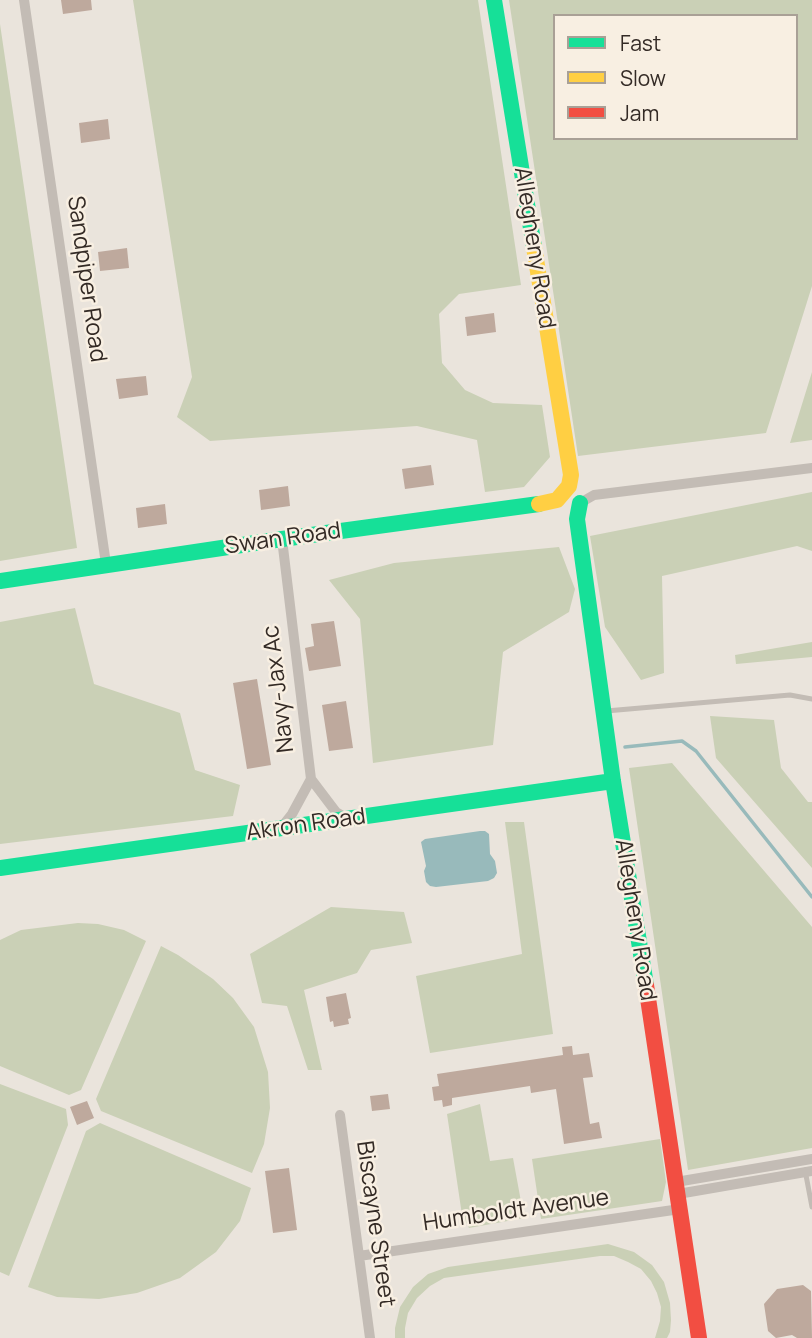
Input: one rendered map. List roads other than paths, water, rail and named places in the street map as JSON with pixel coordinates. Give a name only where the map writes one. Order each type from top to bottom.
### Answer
[{"type":"street","name":"Sandpiper Road","points":[[24,0],[106,564]]},
{"type":"street","name":"Allegheny Road","points":[[494,0],[571,475],[563,494]]},
{"type":"street","points":[[580,503],[594,495],[812,468]]},
{"type":"street","name":"Swan Road","points":[[0,581],[549,503],[563,494]]},
{"type":"street","name":"Allegheny Road","points":[[580,503],[577,519],[612,781],[699,1338]]},
{"type":"street","name":"Navy-Jax Ac","points":[[282,539],[311,779],[336,812],[348,819]]},
{"type":"street","points":[[282,828],[311,779]]},
{"type":"street","name":"Akron Road","points":[[0,868],[612,781]]},
{"type":"street","name":"Biscayne Street","points":[[340,1115],[370,1338]]},
{"type":"street","points":[[678,1195],[808,1160]]},
{"type":"street","points":[[678,1195],[809,1172]]},
{"type":"street","name":"Humboldt Avenue","points":[[359,1256],[678,1195]]},
{"type":"lane","points":[[603,711],[790,695],[812,699]]},
{"type":"lane","points":[[808,1160],[812,1207]]},
{"type":"water","points":[[480,831],[489,834],[490,854],[495,861],[497,873],[494,878],[488,881],[430,886],[426,882],[421,842],[425,839]]},
{"type":"waterway","points":[[625,747],[682,741],[696,751],[812,897]]}]
